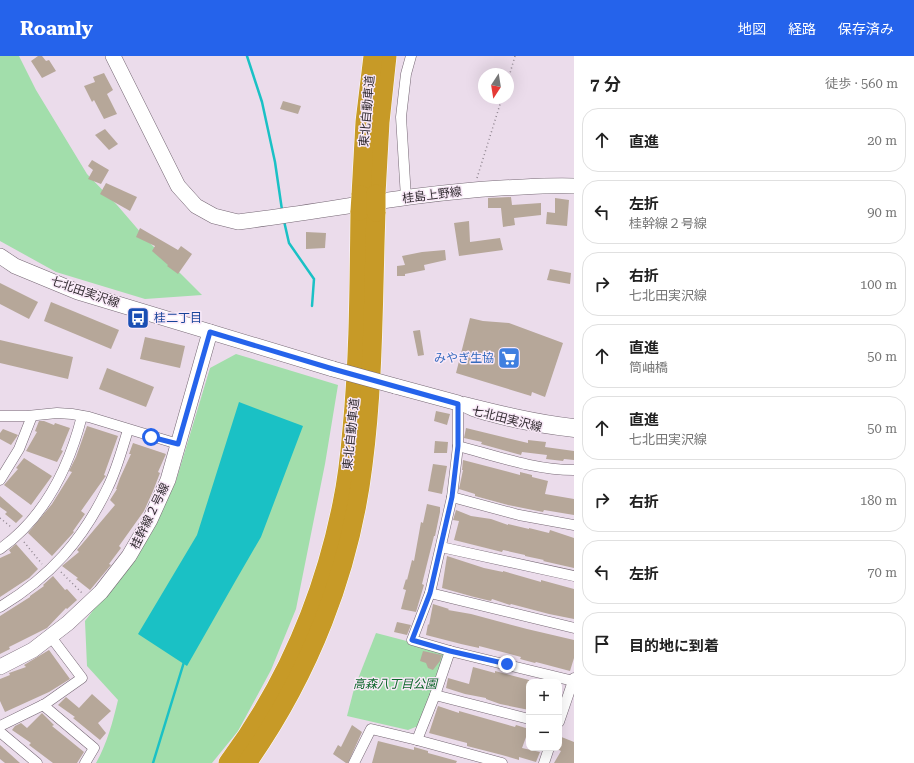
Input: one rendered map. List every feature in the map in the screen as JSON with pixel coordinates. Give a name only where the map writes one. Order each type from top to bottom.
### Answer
[{"type":"highway","name":"東北自動車道","points":[[247,763],[260,745],[290,694],[304,666],[331,601],[340,574],[359,494],[364,465],[372,360],[365,122],[373,56]]},
{"type":"highway","name":"東北自動車道","points":[[228,763],[257,722],[293,656],[323,581],[333,546],[342,503],[350,452],[355,401],[368,203],[380,122],[387,56]]},
{"type":"street","name":"桂島上野線","points":[[113,56],[178,186],[196,206],[214,216],[238,222],[406,198],[474,190],[554,185],[574,186]]},
{"type":"street","points":[[406,198],[401,117],[406,74],[411,56]]},
{"type":"street","name":"七北田実沢線","points":[[0,256],[15,266],[78,292],[333,369],[458,404],[465,409],[509,422],[544,429],[574,432]]},
{"type":"street","name":"桂幹線２号線","points":[[0,667],[33,650],[68,623],[91,602],[129,556],[144,532],[168,480],[210,332]]},
{"type":"street","points":[[561,715],[574,679],[450,651],[412,640],[430,593],[452,497],[458,446],[458,404],[465,402],[553,422],[574,424]]},
{"type":"street","points":[[0,416],[32,416],[57,413],[72,414],[178,444]]},
{"type":"street","points":[[0,480],[19,449],[32,416]]},
{"type":"street","points":[[0,549],[18,534],[42,506],[57,484],[73,446],[82,416]]},
{"type":"street","points":[[0,607],[30,588],[51,569],[76,541],[100,504],[114,474],[128,430]]},
{"type":"street","points":[[458,446],[537,466],[574,470]]},
{"type":"street","points":[[452,497],[520,515],[574,526]]},
{"type":"street","points":[[441,546],[574,576]]},
{"type":"street","points":[[430,593],[574,628]]},
{"type":"street","points":[[0,726],[42,705],[82,678],[51,637]]},
{"type":"street","points":[[417,740],[435,696],[450,651]]},
{"type":"street","points":[[435,696],[526,718]]},
{"type":"street","points":[[42,705],[94,748],[85,763]]},
{"type":"street","points":[[354,763],[372,729],[502,763]]},
{"type":"street","points":[[0,732],[38,763]]},
{"type":"street","points":[[544,763],[548,751]]},
{"type":"path","points":[[512,68],[515,56]]},
{"type":"path","points":[[474,190],[500,104]]},
{"type":"path","points":[[0,518],[18,534],[51,569],[91,602]]},
{"type":"green space","points":[[0,56],[19,56],[36,90],[87,174],[117,205],[148,241],[202,295],[145,299],[56,272],[0,241]]},
{"type":"green space","points":[[236,354],[338,385],[325,464],[296,609],[271,670],[238,731],[212,763],[96,763],[112,724],[118,700],[87,666],[85,621],[151,534],[176,481],[210,368]]},
{"type":"green space","name":"高森八丁目公園","points":[[376,633],[445,651],[445,657],[418,726],[408,730],[347,716],[354,689]]},
{"type":"water","points":[[239,402],[303,426],[261,537],[187,666],[138,634],[197,535]]},
{"type":"building","points":[[38,56],[42,56],[46,61],[49,60],[56,71],[42,78],[31,61]]},
{"type":"building","points":[[104,73],[113,90],[107,94],[117,114],[104,119],[94,100],[92,102],[84,86],[95,82],[93,77]]},
{"type":"building","points":[[283,101],[301,106],[298,114],[280,109]]},
{"type":"building","points":[[105,129],[118,144],[109,150],[95,135]]},
{"type":"building","points":[[92,160],[109,170],[101,184],[88,179],[93,170],[88,166]]},
{"type":"building","points":[[106,183],[137,197],[130,211],[100,194]]},
{"type":"building","points":[[511,197],[512,205],[541,203],[541,215],[514,218],[515,225],[503,227],[501,208],[488,208],[488,198]]},
{"type":"building","points":[[555,198],[569,200],[567,226],[546,224],[547,212],[555,213]]},
{"type":"building","points":[[469,221],[470,242],[500,238],[503,250],[459,256],[454,223]]},
{"type":"building","points":[[140,228],[178,250],[181,246],[192,254],[178,274],[167,266],[168,265],[152,251],[155,246],[136,237]]},
{"type":"building","points":[[306,232],[326,233],[325,248],[306,249]]},
{"type":"building","points":[[445,250],[446,260],[424,265],[425,270],[405,274],[405,276],[397,276],[397,266],[405,265],[402,256]]},
{"type":"building","points":[[550,269],[571,273],[570,284],[547,280]]},
{"type":"building","points":[[0,283],[38,302],[29,319],[0,304]]},
{"type":"building","points":[[51,302],[119,330],[111,349],[44,321]]},
{"type":"building","name":"みやぎ生協","points":[[470,318],[483,321],[509,323],[563,343],[545,397],[532,392],[531,396],[456,373]]},
{"type":"building","points":[[420,330],[424,355],[418,356],[413,331]]},
{"type":"building","points":[[145,337],[185,346],[180,368],[140,359]]},
{"type":"building","points":[[0,340],[73,357],[68,379],[0,363]]},
{"type":"building","points":[[107,368],[154,387],[146,407],[99,389]]},
{"type":"building","points":[[436,411],[450,414],[447,425],[434,421]]},
{"type":"building","points":[[39,421],[44,421],[54,425],[55,423],[70,428],[61,450],[63,451],[57,462],[26,451],[37,432],[35,431]]},
{"type":"building","points":[[87,426],[118,436],[104,475],[106,476],[81,511],[85,514],[73,531],[74,532],[52,556],[28,533],[52,504],[72,472],[69,471],[76,457]]},
{"type":"building","points":[[466,428],[528,443],[528,440],[546,442],[545,447],[574,451],[574,460],[564,459],[563,461],[546,459],[547,455],[522,452],[521,455],[481,444],[482,442],[464,438]]},
{"type":"building","points":[[3,429],[18,435],[11,445],[0,439],[0,433]]},
{"type":"building","points":[[435,441],[448,442],[447,453],[434,453]]},
{"type":"building","points":[[133,443],[166,454],[158,472],[160,473],[144,511],[119,546],[121,548],[109,564],[111,565],[90,590],[76,579],[78,578],[62,566],[79,552],[77,550],[115,505],[110,500],[117,489],[120,478],[131,454],[129,454]]},
{"type":"building","points":[[24,458],[52,476],[31,505],[4,485],[18,469],[16,468]]},
{"type":"building","points":[[463,460],[520,475],[520,472],[548,481],[545,494],[574,499],[574,515],[544,510],[543,512],[508,505],[475,496],[475,494],[459,489],[463,470]]},
{"type":"building","points":[[433,464],[447,466],[442,494],[428,491]]},
{"type":"building","points":[[0,496],[23,516],[16,523],[5,514],[7,512],[0,507]]},
{"type":"building","points":[[427,504],[440,507],[440,512],[422,584],[424,585],[416,612],[401,609],[406,590],[403,589],[412,560],[414,561],[421,522],[423,523]]},
{"type":"building","points":[[456,510],[471,516],[491,519],[508,525],[549,533],[550,530],[574,538],[574,568],[525,555],[503,550],[502,552],[454,540],[459,521],[453,520]]},
{"type":"building","points":[[16,544],[38,569],[29,578],[0,597],[0,558],[11,553],[9,550]]},
{"type":"building","points":[[447,556],[484,568],[503,571],[541,582],[541,580],[574,589],[574,619],[510,605],[492,599],[491,601],[442,588]]},
{"type":"building","points":[[53,576],[65,590],[67,589],[77,600],[67,609],[66,608],[47,628],[9,647],[10,649],[0,654],[0,616],[30,597],[44,586],[43,585]]},
{"type":"building","points":[[433,604],[449,609],[448,610],[471,614],[574,640],[574,658],[570,671],[520,659],[521,657],[479,646],[479,648],[426,635]]},
{"type":"building","points":[[397,622],[411,625],[407,635],[394,632]]},
{"type":"building","points":[[49,650],[70,679],[49,692],[5,712],[0,701],[0,679],[10,675],[9,673],[26,667],[24,665]]},
{"type":"building","points":[[423,651],[442,655],[440,661],[433,670],[428,668],[426,663],[420,661]]},
{"type":"building","points":[[473,667],[526,679],[526,709],[500,704],[486,698],[465,694],[446,688],[448,678],[469,684]]},
{"type":"building","points":[[92,694],[111,711],[98,723],[106,733],[100,740],[73,718],[75,717],[58,705],[66,697],[79,708]]},
{"type":"building","points":[[438,706],[459,713],[459,711],[515,727],[516,725],[526,728],[526,737],[522,748],[526,749],[526,751],[540,752],[536,762],[519,757],[519,760],[467,746],[467,743],[429,733]]},
{"type":"building","points":[[42,713],[54,725],[52,726],[84,752],[77,763],[53,763],[29,745],[31,743],[12,730],[15,726],[21,723],[27,728]]},
{"type":"building","points":[[352,725],[362,732],[348,763],[346,763],[333,754],[338,745],[341,747]]},
{"type":"building","points":[[562,737],[574,742],[574,763],[554,763],[562,751]]},
{"type":"building","points":[[378,741],[414,750],[414,747],[428,751],[428,753],[457,761],[456,763],[372,763]]},
{"type":"building","points":[[0,745],[20,763],[5,763],[0,759]]},
{"type":"waterway","points":[[247,56],[262,102],[275,162],[282,210]]},
{"type":"waterway","points":[[284,221],[289,243],[314,279],[312,306]]},
{"type":"waterway","points":[[153,763],[184,662]]},
{"type":"place","name":"桂二丁目","points":[[138,318]]},
{"type":"place","name":"みやぎ生協","points":[[509,358]]},
{"type":"route","points":[[151,437],[178,444],[210,332],[333,369],[458,404],[458,446],[452,497],[430,593],[412,640],[450,651],[507,664]]}]
